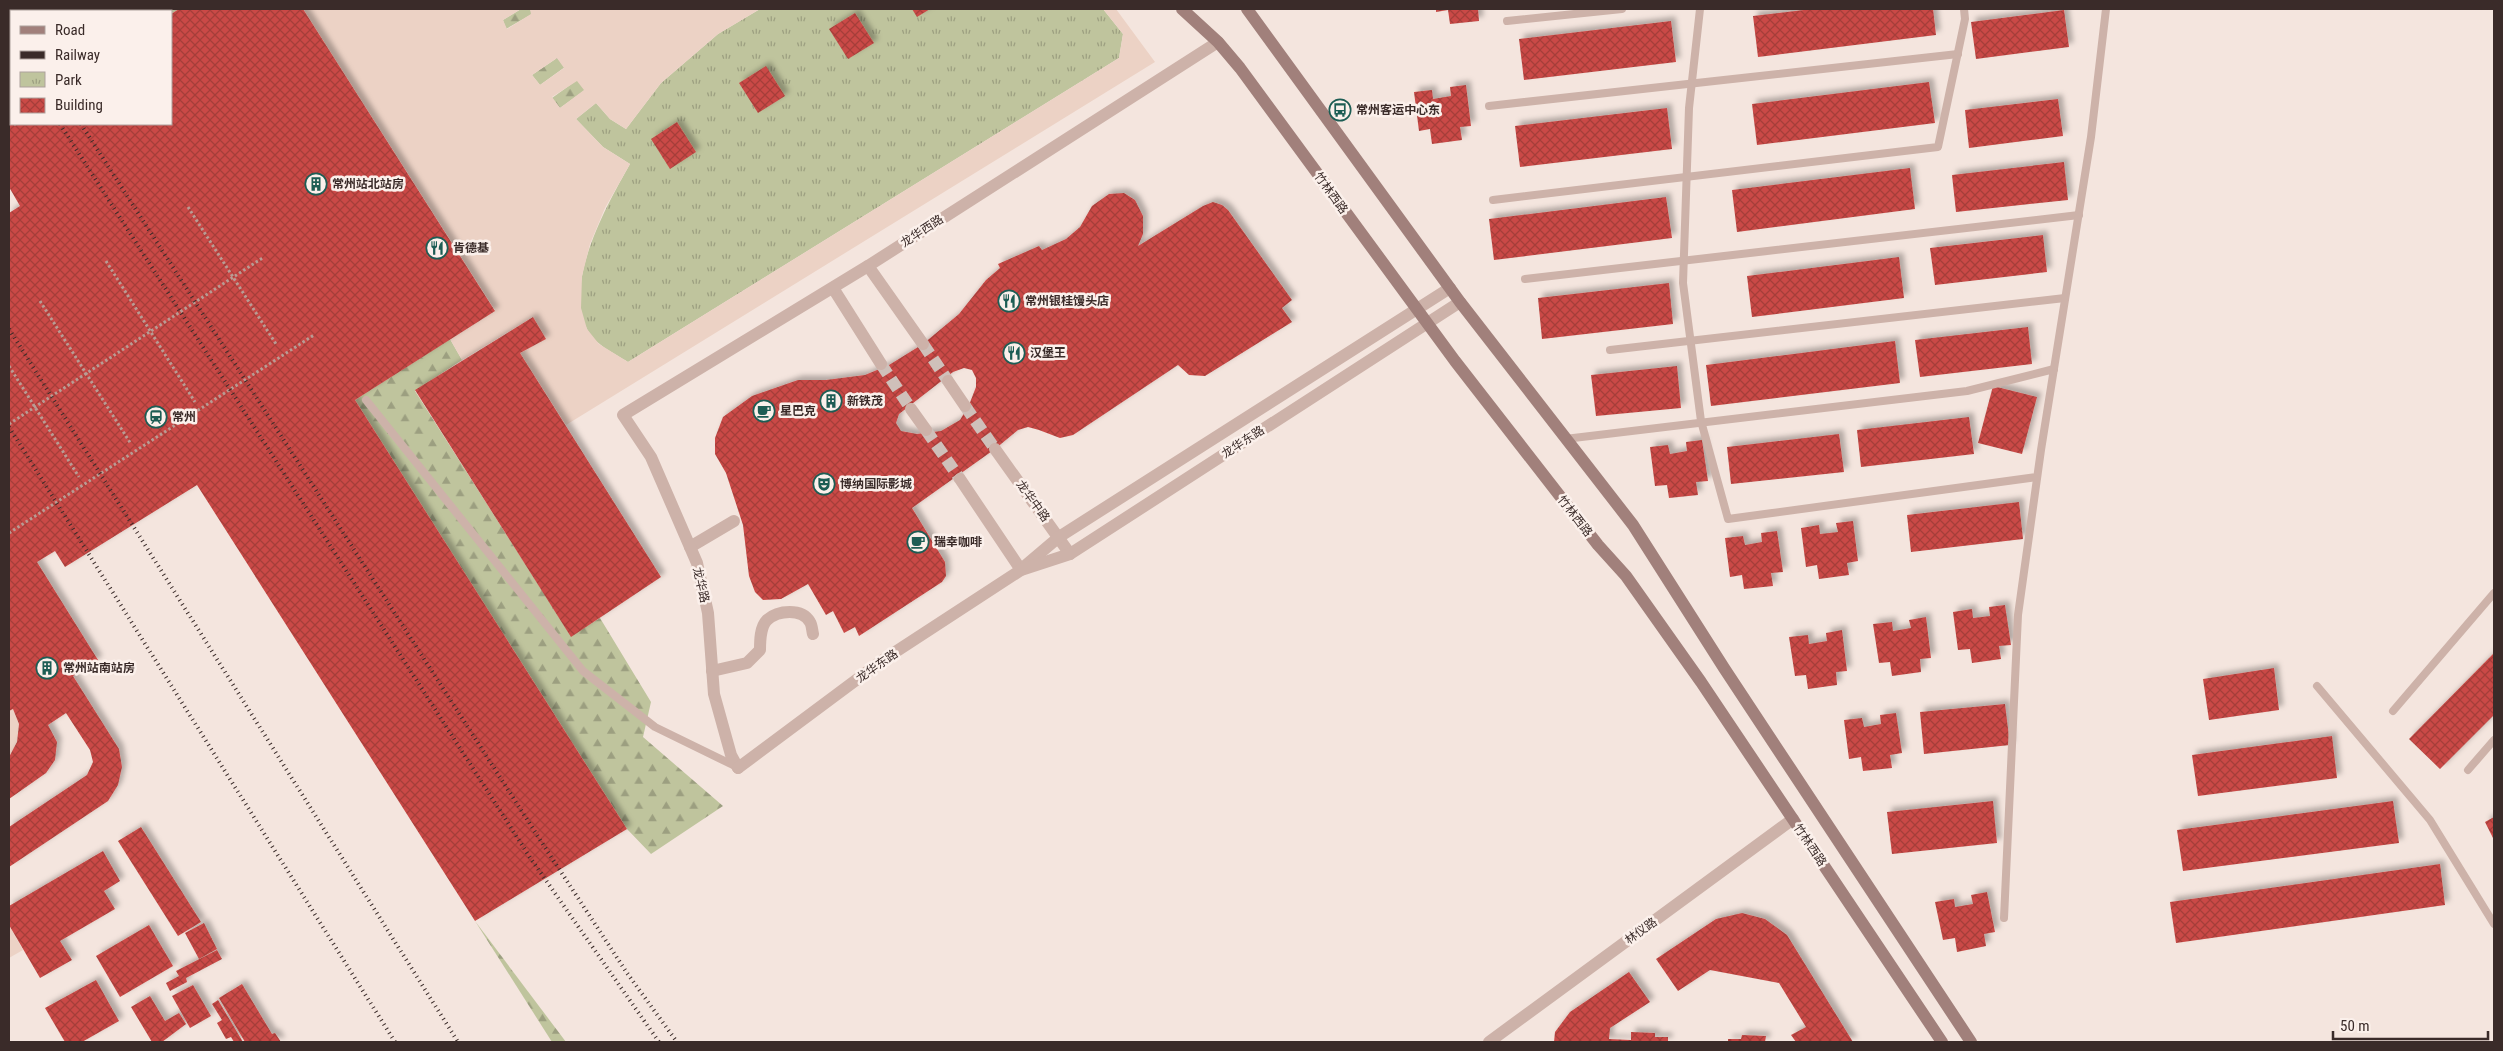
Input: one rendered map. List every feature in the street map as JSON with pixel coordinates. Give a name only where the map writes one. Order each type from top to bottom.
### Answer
[{"type":"main road","name":"竹林西路","points":[[1182,9],[1218,42],[1240,68],[1417,310],[1592,537],[1626,576],[1793,819],[1942,1042]]},
{"type":"main road","name":"竹林西路","points":[[1247,9],[1460,302],[1633,525],[1724,668],[1971,1042]]},
{"type":"street","name":"龙华西路","points":[[623,415],[868,266],[1218,42]]},
{"type":"street","points":[[868,266],[924,344]]},
{"type":"street","points":[[832,288],[881,364]]},
{"type":"street","name":"龙华东路","points":[[738,768],[883,660],[1021,570],[1059,537],[1450,288]]},
{"type":"street","name":"龙华东路","points":[[1021,570],[1070,554],[1460,302]]},
{"type":"street","points":[[948,381],[965,406]]},
{"type":"street","points":[[911,409],[926,430]]},
{"type":"street","name":"龙华路","points":[[623,415],[652,457],[696,563],[708,613],[714,694],[731,755],[738,768]]},
{"type":"street","name":"龙华中路","points":[[995,449],[1070,554]]},
{"type":"street","points":[[960,479],[1021,570]]},
{"type":"street","points":[[690,547],[734,521]]},
{"type":"street","points":[[712,672],[746,663],[760,650],[761,635],[767,620],[782,612],[799,612],[810,621],[813,634]]},
{"type":"street","name":"林仪路","points":[[1489,1042],[1793,819]]},
{"type":"lane","points":[[1507,21],[1622,9]]},
{"type":"lane","points":[[1700,9],[1692,84],[1683,284],[1700,421],[1728,519],[2037,478]]},
{"type":"lane","points":[[1493,200],[1938,147],[1965,19],[1964,9]]},
{"type":"lane","points":[[2004,918],[2018,615],[2037,478],[2091,137],[2106,9]]},
{"type":"lane","points":[[1489,106],[1958,54]]},
{"type":"lane","points":[[1524,279],[2079,215]]},
{"type":"lane","points":[[1610,350],[2066,298]]},
{"type":"lane","points":[[1565,438],[1967,391],[2054,369]]},
{"type":"lane","points":[[366,400],[583,671],[655,727],[738,768]]},
{"type":"lane","points":[[2393,711],[2494,593]]},
{"type":"lane","points":[[2317,686],[2430,820],[2494,924]]},
{"type":"lane","points":[[2468,770],[2494,740]]},
{"type":"path","points":[[188,207],[276,344]]},
{"type":"path","points":[[9,424],[264,257]]},
{"type":"path","points":[[106,261],[195,402]]},
{"type":"path","points":[[40,301],[131,444]]},
{"type":"path","points":[[9,534],[314,335]]},
{"type":"path","points":[[9,366],[79,477]]},
{"type":"green space","points":[[179,9],[172,13],[172,10],[106,10]]},
{"type":"green space","points":[[521,9],[530,9],[532,14],[506,29],[503,20]]},
{"type":"green space","points":[[760,9],[1103,9],[1123,34],[1119,58],[628,362],[605,348],[590,335],[581,310],[580,289],[591,244],[610,200],[630,164],[603,147],[576,119],[596,103],[610,119],[626,129],[661,83],[718,34]]},
{"type":"green space","points":[[557,58],[565,67],[540,85],[532,75]]},
{"type":"green space","points":[[577,80],[585,90],[560,108],[552,98]]},
{"type":"green space","points":[[450,339],[462,360],[415,391],[571,636],[600,618],[651,702],[643,737],[723,806],[651,854],[627,829],[355,400]]},
{"type":"green space","points":[[475,921],[566,1042],[552,1042]]},
{"type":"shaded area","points":[[303,9],[521,9],[503,20],[507,29],[531,14],[530,9],[760,9],[718,34],[661,83],[626,129],[610,119],[596,103],[576,119],[603,147],[630,164],[605,208],[590,244],[582,276],[581,308],[587,329],[599,344],[628,362],[1119,58],[1123,34],[1103,9],[1116,9],[1155,62],[566,425],[520,353],[545,339],[533,317],[462,360],[450,339],[495,310]],"holes":[[[557,58],[564,68],[540,85],[532,75]],[[577,81],[584,90],[560,108],[552,97]]]},
{"type":"shaded area","points":[[13,709],[19,724],[17,742],[9,757],[9,711]]},
{"type":"shaded area","points":[[9,925],[23,950],[9,958]]},
{"type":"building","points":[[9,9],[106,10],[10,10],[10,125],[172,125],[172,13],[179,9],[303,9],[495,311],[355,400],[627,829],[475,921],[197,485],[65,567],[55,551],[37,562],[98,660],[73,676],[119,749],[122,767],[118,785],[108,801],[9,867],[9,827],[87,775],[93,762],[90,750],[66,713],[48,725],[57,742],[55,760],[46,773],[9,799],[9,757],[17,742],[19,724],[13,709],[9,711],[9,213],[20,206],[9,187]]},
{"type":"building","points":[[912,9],[930,9],[917,17]]},
{"type":"building","points":[[1436,9],[1478,9],[1479,21],[1450,24],[1448,10],[1436,12]]},
{"type":"building","points":[[1812,9],[1933,9],[1936,35],[1758,57],[1753,16]]},
{"type":"building","points":[[2064,10],[2069,47],[1976,59],[1971,22]]},
{"type":"building","points":[[855,13],[874,43],[848,59],[829,29]]},
{"type":"building","points":[[1671,21],[1676,62],[1524,80],[1519,39]]},
{"type":"building","points":[[766,66],[785,96],[758,113],[739,83]]},
{"type":"building","points":[[1929,82],[1935,123],[1757,145],[1752,104]]},
{"type":"building","points":[[1466,85],[1471,126],[1460,127],[1462,140],[1432,144],[1430,129],[1419,131],[1414,92],[1432,90],[1433,99],[1451,96],[1450,87]]},
{"type":"building","points":[[2058,99],[2063,136],[1969,148],[1965,110]]},
{"type":"building","points":[[1667,108],[1672,149],[1520,167],[1515,126]]},
{"type":"building","points":[[677,122],[696,152],[670,169],[651,139]]},
{"type":"building","points":[[2064,162],[2068,200],[1956,212],[1952,175]]},
{"type":"building","points":[[1910,168],[1915,209],[1737,232],[1732,190]]},
{"type":"building","name":"新铁茂","points":[[1124,193],[1135,200],[1143,216],[1143,234],[1138,246],[1203,206],[1213,202],[1222,205],[1228,210],[1292,300],[1282,308],[1292,322],[1205,376],[1189,375],[1178,365],[1073,435],[1060,438],[1028,427],[1018,430],[995,449],[912,508],[945,562],[946,576],[942,582],[859,636],[855,627],[844,633],[833,611],[826,615],[808,584],[781,599],[763,600],[755,592],[749,576],[743,525],[726,473],[715,454],[715,438],[723,417],[752,396],[798,380],[826,380],[865,375],[889,365],[923,344],[959,314],[986,280],[1000,268],[998,264],[1039,246],[1042,250],[1066,239],[1080,227],[1092,206],[1109,194]],"holes":[[[964,368],[972,370],[976,378],[976,387],[969,405],[960,420],[941,431],[917,434],[901,431],[896,423],[899,414],[953,372]]]},
{"type":"building","points":[[1666,197],[1672,238],[1494,260],[1489,219]]},
{"type":"building","points":[[2043,235],[2047,272],[1935,285],[1930,248]]},
{"type":"building","points":[[1899,257],[1904,298],[1752,317],[1747,276]]},
{"type":"building","points":[[1669,283],[1673,324],[1542,339],[1538,298]]},
{"type":"building","points":[[533,317],[546,339],[520,353],[661,577],[571,637],[415,390]]},
{"type":"building","points":[[2028,327],[2032,364],[1920,377],[1915,340]]},
{"type":"building","points":[[1895,341],[1900,383],[1711,406],[1706,365]]},
{"type":"building","points":[[1677,366],[1681,408],[1596,416],[1591,375]]},
{"type":"building","points":[[1993,386],[2037,397],[2022,454],[1978,443]]},
{"type":"building","points":[[1969,417],[1974,454],[1861,467],[1857,430]]},
{"type":"building","points":[[1839,434],[1844,472],[1731,484],[1727,447]]},
{"type":"building","points":[[1702,440],[1708,481],[1696,482],[1698,495],[1669,498],[1667,485],[1655,486],[1650,447],[1668,445],[1670,454],[1687,451],[1686,442]]},
{"type":"building","points":[[2019,502],[2023,539],[1911,552],[1907,515]]},
{"type":"building","points":[[1853,521],[1858,561],[1847,563],[1849,575],[1819,579],[1817,565],[1806,567],[1801,528],[1819,525],[1820,534],[1838,532],[1836,523]]},
{"type":"building","points":[[1777,531],[1783,572],[1771,573],[1773,586],[1744,589],[1742,575],[1730,577],[1725,538],[1743,536],[1745,545],[1762,542],[1761,533]]},
{"type":"building","points":[[2005,605],[2011,645],[1999,646],[2001,659],[1972,663],[1970,649],[1958,650],[1953,612],[1972,609],[1973,618],[1990,616],[1989,607]]},
{"type":"building","points":[[1926,617],[1931,658],[1920,659],[1921,672],[1892,676],[1890,662],[1879,663],[1873,624],[1892,622],[1893,631],[1911,628],[1909,620]]},
{"type":"building","points":[[1842,630],[1847,671],[1836,672],[1837,685],[1808,689],[1806,675],[1795,676],[1789,637],[1808,635],[1809,644],[1827,641],[1826,633]]},
{"type":"building","points":[[2494,653],[2494,715],[2440,769],[2409,739]]},
{"type":"building","points":[[2274,668],[2279,710],[2209,720],[2203,679]]},
{"type":"building","points":[[2005,704],[2010,745],[1924,754],[1920,712]]},
{"type":"building","points":[[1896,713],[1902,753],[1890,755],[1892,768],[1863,771],[1861,757],[1849,759],[1844,720],[1862,718],[1864,727],[1881,724],[1880,715]]},
{"type":"building","points":[[2332,736],[2337,778],[2198,796],[2192,755]]},
{"type":"building","points":[[1993,801],[1997,843],[1892,854],[1887,812]]},
{"type":"building","points":[[2393,801],[2399,843],[2183,871],[2177,830]]},
{"type":"building","points":[[2494,817],[2494,840],[2485,822]]},
{"type":"building","points":[[141,827],[201,922],[178,936],[118,841]]},
{"type":"building","points":[[103,851],[120,881],[104,891],[115,909],[60,941],[72,960],[40,978],[9,925],[9,906]]},
{"type":"building","points":[[2440,864],[2445,905],[2176,943],[2170,902]]},
{"type":"building","points":[[1987,892],[1995,932],[1984,934],[1986,946],[1957,952],[1955,938],[1943,940],[1935,902],[1954,899],[1955,907],[1973,904],[1971,895]]},
{"type":"building","points":[[1742,913],[1765,919],[1787,935],[1853,1042],[1796,1042],[1791,1035],[1806,1027],[1779,983],[1710,970],[1678,991],[1656,959],[1716,919]]},
{"type":"building","points":[[204,923],[217,949],[199,959],[185,933]]},
{"type":"building","points":[[149,925],[173,966],[120,997],[96,956]]},
{"type":"building","points":[[217,950],[222,959],[186,978],[187,982],[170,991],[166,983],[179,976],[176,971]]},
{"type":"building","points":[[1629,972],[1650,1002],[1610,1028],[1609,1039],[1631,1040],[1631,1032],[1655,1033],[1655,1037],[1668,1037],[1668,1042],[1554,1042],[1555,1032],[1570,1012]]},
{"type":"building","points":[[96,980],[119,1021],[82,1042],[65,1042],[45,1008]]},
{"type":"building","points":[[242,984],[272,1034],[275,1033],[281,1042],[245,1042],[219,998]]},
{"type":"building","points":[[193,985],[211,1016],[190,1028],[172,996]]},
{"type":"building","points":[[150,996],[165,1021],[179,1013],[186,1024],[162,1042],[152,1042],[131,1007]]},
{"type":"building","points":[[218,1000],[243,1042],[234,1042],[231,1037],[226,1039],[217,1023],[222,1020],[212,1004]]},
{"type":"building","points":[[1742,1035],[1766,1036],[1765,1042],[1728,1042],[1728,1039],[1741,1039]]},
{"type":"tunnel","points":[[923,344],[948,381]]},
{"type":"tunnel","points":[[881,364],[911,409]]},
{"type":"tunnel","points":[[965,406],[995,449]]},
{"type":"tunnel","points":[[926,430],[960,479]]},
{"type":"railway","points":[[61,125],[531,859],[659,1042]]},
{"type":"railway","points":[[82,125],[546,849],[627,973],[677,1042]]},
{"type":"railway","points":[[9,329],[458,1042]]},
{"type":"railway","points":[[9,427],[395,1042]]},
{"type":"place","name":"常州客运中心东","points":[[1340,110]]},
{"type":"place","name":"常州站北站房","points":[[316,184]]},
{"type":"place","name":"肯德基","points":[[437,248]]},
{"type":"place","name":"常州银桂馒头店","points":[[1009,301]]},
{"type":"place","name":"汉堡王","points":[[1014,353]]},
{"type":"place","name":"新铁茂","points":[[831,401]]},
{"type":"place","name":"星巴克","points":[[764,411]]},
{"type":"place","name":"常州","points":[[156,417]]},
{"type":"place","name":"博纳国际影城","points":[[824,484]]},
{"type":"place","name":"瑞幸咖啡","points":[[918,542]]},
{"type":"place","name":"常州站南站房","points":[[47,668]]}]
